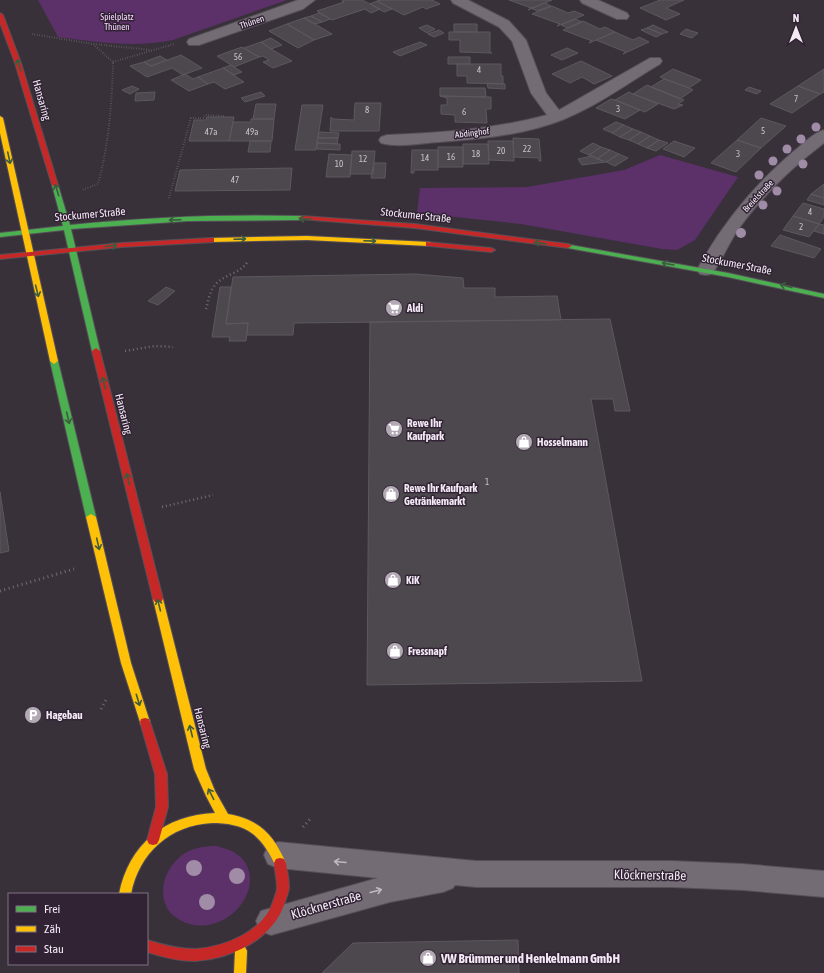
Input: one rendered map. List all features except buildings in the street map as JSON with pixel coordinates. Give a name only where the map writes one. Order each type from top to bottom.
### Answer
[{"type":"main road","name":"Hansaring","points":[[0,15],[28,90],[67,227],[83,300],[200,769],[210,792],[224,817]]},
{"type":"main road","points":[[0,118],[28,253],[126,663],[161,774],[162,807],[153,840]]},
{"type":"main road","name":"Stockumer Straße","points":[[0,235],[67,227],[159,221],[263,218],[344,220],[469,232],[597,251],[766,281],[824,296]]},
{"type":"main road","points":[[0,256],[132,244],[273,238],[373,241],[498,251]]},
{"type":"main road","points":[[796,300],[824,304]]},
{"type":"main road","points":[[125,893],[128,878],[136,860],[153,840],[167,830],[188,820],[207,817],[224,817],[241,822],[255,828],[269,841],[278,856],[282,868],[283,881],[280,904],[272,921],[254,942],[241,951],[222,959],[204,962],[175,963],[148,947]]},
{"type":"main road","points":[[240,973],[241,951]]},
{"type":"street","name":"Thünen","points":[[194,42],[298,6],[308,0]]},
{"type":"street","points":[[458,0],[504,24],[519,40],[539,93],[556,117]]},
{"type":"street","points":[[587,0],[622,16]]},
{"type":"street","name":"Abdinghof","points":[[387,140],[425,138],[528,126],[556,117],[581,105],[655,61]]},
{"type":"street","name":"Breielstraße","points":[[706,270],[724,238],[749,203],[800,152],[824,134]]},
{"type":"street","name":"Klöcknerstraße","points":[[278,856],[476,874],[671,874],[742,877],[824,884]]},
{"type":"street","name":"Klöcknerstraße","points":[[272,921],[390,888],[476,874]]},
{"type":"path","points":[[29,32],[35,35],[93,44],[152,50]]},
{"type":"path","points":[[113,62],[176,43],[194,42]]},
{"type":"path","points":[[76,191],[90,188],[98,184],[104,163],[112,102],[113,62],[93,44]]},
{"type":"path","points":[[168,200],[191,118],[204,118],[205,115],[224,116]]},
{"type":"path","points":[[206,309],[213,288],[223,279],[247,265],[250,258]]},
{"type":"path","points":[[125,351],[155,346],[173,347]]},
{"type":"path","points":[[160,508],[213,495]]},
{"type":"path","points":[[0,591],[75,568]]},
{"type":"path","points":[[300,832],[311,818]]},
{"type":"green space","name":"Spielplatz Thünen","points":[[38,0],[287,0],[173,40],[144,44],[129,44],[58,37]]},
{"type":"green space","points":[[660,155],[738,177],[695,240],[677,250],[662,249],[521,224],[417,213],[420,188],[527,187],[624,170]]},
{"type":"green space","points":[[217,846],[232,851],[244,861],[250,874],[249,888],[243,902],[233,913],[219,922],[204,925],[186,923],[171,913],[164,900],[164,885],[169,870],[179,858],[189,851],[197,848]]},
{"type":"traffic: fast","points":[[55,185],[70,240],[96,351]]},
{"type":"traffic: fast","points":[[0,235],[151,220],[226,217],[302,218]]},
{"type":"traffic: fast","points":[[568,246],[728,275],[824,296]]},
{"type":"traffic: fast","points":[[54,361],[91,517]]},
{"type":"traffic: slow","points":[[0,118],[54,361]]},
{"type":"traffic: slow","points":[[211,240],[307,238],[429,244]]},
{"type":"traffic: slow","points":[[91,517],[126,663],[145,722]]},
{"type":"traffic: slow","points":[[158,599],[200,769],[210,793],[224,817]]},
{"type":"traffic: slow","points":[[125,893],[128,880],[133,868],[144,850],[149,845],[165,832],[183,823],[202,818],[221,818],[240,821],[256,830],[270,844],[280,863]]},
{"type":"traffic: slow","points":[[240,973],[241,951]]},
{"type":"traffic: jam","points":[[0,15],[18,63],[55,185]]},
{"type":"traffic: jam","points":[[302,218],[415,226],[568,246]]},
{"type":"traffic: jam","points":[[0,257],[122,245],[211,240]]},
{"type":"traffic: jam","points":[[429,244],[491,250]]},
{"type":"traffic: jam","points":[[96,351],[158,599]]},
{"type":"traffic: jam","points":[[145,722],[161,774],[162,807],[153,840]]},
{"type":"traffic: jam","points":[[148,946],[170,953],[195,955],[220,951],[244,942],[263,928],[277,911],[283,889],[280,863]]},
{"type":"place","name":"Aldi","points":[[394,308]]},
{"type":"place","name":"Rewe Ihr Kaufpark","points":[[394,429]]},
{"type":"place","name":"Hosselmann","points":[[524,442]]},
{"type":"place","name":"Rewe Ihr Kaufpark Getränkemarkt","points":[[391,494]]},
{"type":"place","name":"KiK","points":[[393,580]]},
{"type":"place","name":"Fressnapf","points":[[395,651]]},
{"type":"place","name":"Hagebau","points":[[33,715]]},
{"type":"place","name":"VW Brümmer und Henkelmann GmbH","points":[[428,958]]}]
